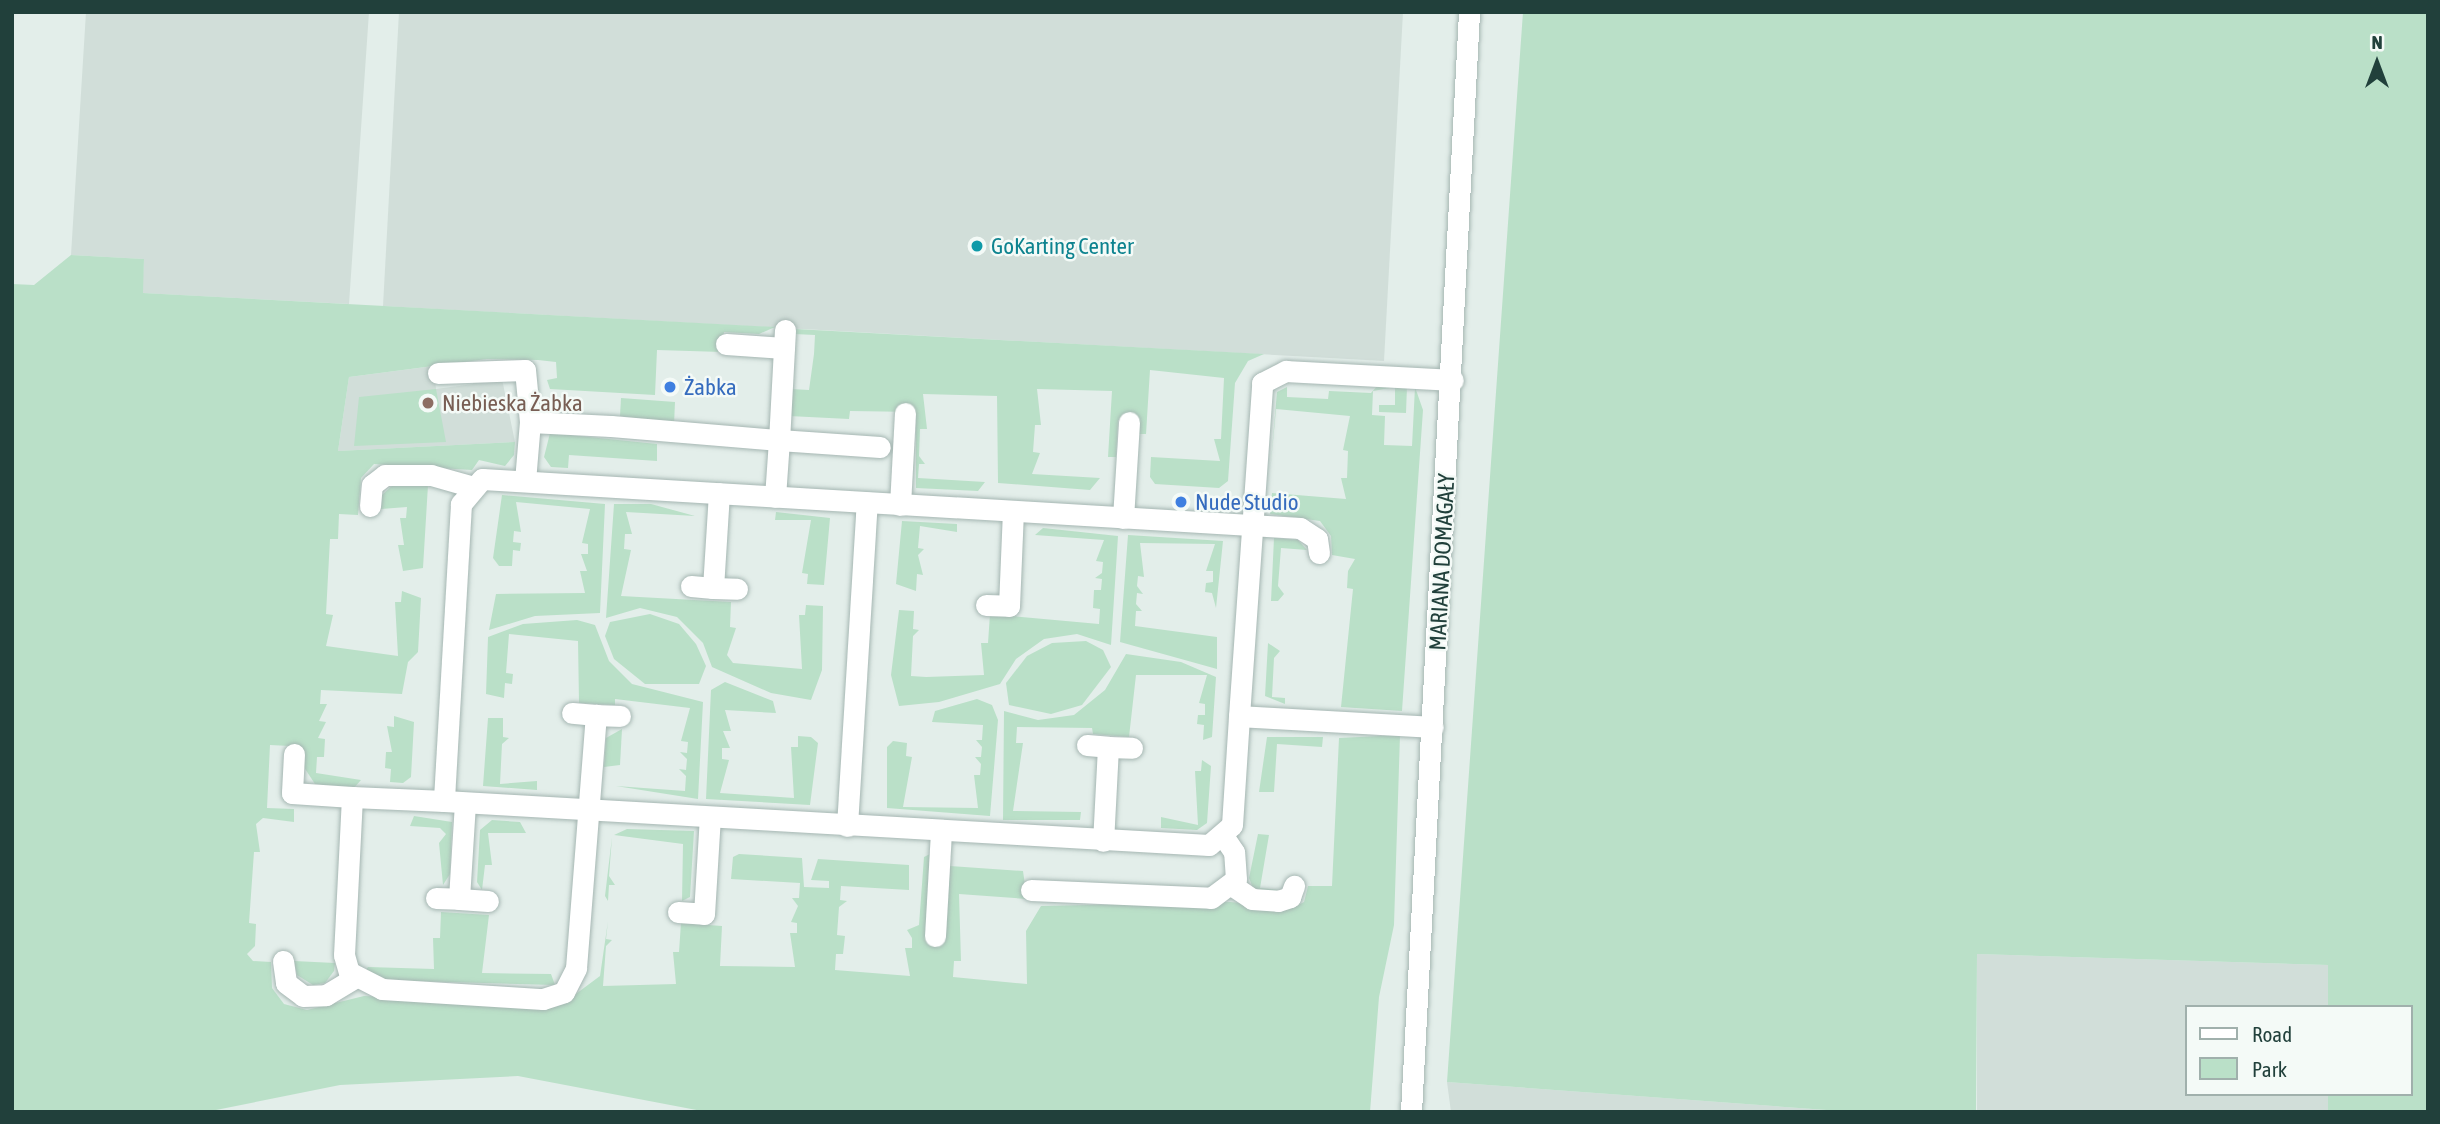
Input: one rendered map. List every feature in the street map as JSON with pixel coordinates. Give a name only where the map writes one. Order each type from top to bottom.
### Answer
[{"type":"street","name":"MARIANA DOMAGAŁY","points":[[1411,1112],[1453,380],[1469,12]]},
{"type":"street","points":[[726,344],[785,339],[775,497]]},
{"type":"street","points":[[438,373],[534,370],[525,481]]},
{"type":"street","points":[[294,754],[292,793],[1203,845],[1224,837],[1233,820],[1258,395],[1266,377],[1291,371],[1453,380]]},
{"type":"street","points":[[900,505],[905,413]]},
{"type":"street","points":[[530,422],[880,447]]},
{"type":"street","points":[[1123,518],[1129,422]]},
{"type":"street","points":[[370,506],[372,485],[385,475],[431,475],[470,486],[490,479],[1250,525],[1306,530],[1317,539],[1319,552]]},
{"type":"street","points":[[459,899],[455,802],[461,504],[470,486]]},
{"type":"street","points":[[719,493],[702,587],[737,589]]},
{"type":"street","points":[[847,825],[867,503]]},
{"type":"street","points":[[986,605],[1019,606],[1013,511]]},
{"type":"street","points":[[572,713],[620,716]]},
{"type":"street","points":[[352,797],[344,956],[354,978],[382,989],[543,999],[564,992],[576,968],[596,715]]},
{"type":"street","points":[[1239,716],[1433,727]]},
{"type":"street","points":[[1102,841],[1097,746],[1132,748]]},
{"type":"street","points":[[678,912],[704,914],[710,817]]},
{"type":"street","points":[[935,936],[941,831]]},
{"type":"street","points":[[1031,890],[1212,898],[1233,886],[1237,865],[1224,837]]},
{"type":"street","points":[[1233,886],[1252,899],[1278,901],[1290,897],[1294,886]]},
{"type":"street","points":[[436,898],[488,901]]},
{"type":"street","points":[[283,961],[286,983],[303,996],[326,995],[354,978]]},
{"type":"shaded area","points":[[86,12],[369,12],[349,304],[142,293],[144,259],[71,255]]},
{"type":"shaded area","points":[[399,12],[1403,12],[1384,361],[383,306]]},
{"type":"shaded area","name":"Niebieska Żabka","points":[[434,366],[436,389],[473,384],[473,378],[502,379],[515,442],[338,451],[349,377]]},
{"type":"shaded area","points":[[1977,954],[2328,965],[2328,1005],[2184,1005],[2184,1096],[2328,1096],[2328,1112],[1977,1112]]},
{"type":"shaded area","points":[[1447,1082],[1854,1112],[1451,1112]]},
{"type":"green space","points":[[1523,12],[2428,12],[2428,1112],[2328,1112],[2328,1096],[2412,1096],[2412,1005],[2328,1005],[2328,965],[1977,954],[1976,1112],[1854,1112],[1447,1082]]},
{"type":"green space","points":[[71,255],[144,259],[143,293],[775,327],[759,334],[724,332],[722,352],[657,350],[655,395],[550,389],[547,380],[557,378],[556,362],[538,360],[487,359],[349,377],[338,451],[515,442],[514,455],[505,466],[479,460],[472,470],[374,464],[361,478],[358,515],[339,514],[338,539],[330,539],[326,614],[333,615],[326,646],[398,656],[395,602],[401,602],[402,591],[421,598],[418,652],[408,662],[402,694],[321,690],[320,704],[327,704],[319,721],[326,722],[318,738],[325,739],[324,757],[317,757],[316,773],[361,780],[353,789],[315,784],[290,746],[270,745],[267,808],[294,809],[294,822],[263,818],[256,824],[260,852],[254,852],[249,923],[256,924],[255,946],[247,954],[253,961],[271,962],[272,988],[284,1004],[307,1010],[364,996],[561,1005],[600,976],[608,921],[606,939],[612,940],[606,946],[603,986],[676,984],[673,952],[679,952],[681,923],[722,926],[720,966],[795,967],[790,933],[797,933],[797,923],[791,922],[798,906],[792,898],[799,898],[800,883],[731,879],[733,857],[739,854],[802,858],[804,887],[829,888],[829,881],[811,880],[818,859],[909,865],[909,890],[841,886],[840,900],[847,901],[839,907],[837,935],[845,936],[843,954],[836,954],[835,970],[910,976],[905,948],[912,948],[912,938],[907,930],[919,925],[924,857],[930,854],[945,937],[950,866],[1023,871],[1027,899],[959,894],[961,961],[954,961],[953,977],[1027,984],[1026,931],[1041,906],[1230,902],[1292,908],[1304,902],[1308,886],[1332,886],[1339,738],[1400,735],[1394,925],[1379,997],[1370,1112],[707,1112],[518,1076],[340,1085],[206,1112],[12,1112],[12,284],[34,285]]},
{"type":"green space","points":[[795,329],[1264,354],[1248,361],[1235,383],[1228,481],[1219,488],[1155,484],[1150,477],[1151,457],[1220,461],[1214,439],[1221,439],[1224,378],[1150,370],[1146,434],[1138,434],[1139,421],[1118,420],[1116,457],[1108,457],[1112,391],[1037,389],[1041,425],[1035,425],[1033,452],[1040,453],[1032,474],[1100,478],[1090,490],[998,483],[997,396],[923,394],[927,429],[920,429],[919,456],[925,464],[919,464],[918,478],[985,482],[978,491],[916,488],[916,412],[850,411],[849,419],[789,416],[791,389],[809,390],[814,354],[815,335],[794,334]]},
{"type":"green space","points":[[1379,384],[1407,386],[1406,413],[1379,412],[1379,405],[1395,405],[1395,387],[1373,391],[1372,415],[1385,416],[1384,445],[1412,446],[1415,387],[1423,410],[1402,711],[1341,707],[1353,589],[1347,588],[1348,571],[1355,559],[1332,555],[1331,536],[1320,521],[1270,514],[1272,493],[1346,499],[1341,478],[1347,478],[1348,451],[1343,450],[1350,416],[1276,409],[1270,473],[1277,392],[1287,387],[1287,397],[1328,399],[1329,391],[1371,393]]},
{"type":"green space","points":[[436,389],[446,442],[354,446],[359,397]]},
{"type":"green space","points":[[621,398],[675,402],[674,424],[620,416]]},
{"type":"green space","points":[[550,433],[657,444],[657,461],[569,455],[568,468],[551,467],[544,457]]},
{"type":"green space","points":[[393,485],[428,485],[423,568],[403,571],[398,545],[404,545],[400,518],[406,518],[407,507],[381,509],[382,495]]},
{"type":"green space","points":[[502,495],[605,504],[600,613],[535,616],[489,630],[496,594],[585,593],[580,571],[587,571],[581,554],[588,554],[588,544],[582,543],[590,509],[516,502],[521,532],[514,531],[513,542],[521,543],[520,551],[513,550],[512,566],[499,566],[493,558]]},
{"type":"green space","points":[[614,504],[651,504],[695,516],[626,512],[632,534],[625,534],[624,549],[631,550],[621,596],[731,602],[730,627],[736,628],[727,655],[733,663],[802,669],[799,615],[805,615],[806,605],[823,606],[822,670],[811,700],[771,693],[712,667],[703,643],[677,617],[640,608],[606,618]]},
{"type":"green space","points":[[776,512],[830,518],[824,585],[807,584],[808,574],[802,573],[811,520],[775,520]]},
{"type":"green space","points":[[902,521],[957,524],[957,532],[920,526],[918,548],[924,549],[918,555],[923,575],[917,574],[916,591],[896,584]]},
{"type":"green space","points":[[1043,528],[1118,536],[1111,645],[1077,634],[1044,639],[1016,659],[1000,684],[939,702],[899,706],[891,675],[899,610],[914,611],[913,629],[919,630],[913,636],[911,676],[984,675],[981,643],[988,643],[990,614],[1099,624],[1100,609],[1093,608],[1094,590],[1101,590],[1102,579],[1095,578],[1102,573],[1103,562],[1096,561],[1104,540],[1035,535]]},
{"type":"green space","points":[[1128,535],[1223,541],[1216,608],[1212,593],[1205,592],[1206,583],[1213,582],[1213,571],[1206,571],[1215,544],[1140,543],[1144,577],[1138,576],[1137,586],[1143,594],[1137,593],[1136,604],[1142,611],[1136,611],[1135,626],[1217,637],[1217,669],[1120,642]]},
{"type":"green space","points":[[1274,538],[1298,540],[1307,550],[1281,548],[1278,586],[1284,594],[1278,601],[1271,601]]},
{"type":"green space","points":[[650,614],[679,624],[696,644],[706,666],[699,684],[645,684],[614,659],[605,636],[610,622]]},
{"type":"green space","points":[[577,620],[595,625],[609,661],[632,684],[703,702],[698,799],[616,786],[685,791],[686,776],[679,769],[686,770],[687,759],[680,752],[687,753],[688,742],[681,741],[690,708],[615,699],[615,705],[579,703],[578,641],[509,634],[506,673],[513,674],[512,684],[505,683],[504,698],[486,694],[488,637],[523,624]]},
{"type":"green space","points":[[1086,641],[1103,650],[1111,667],[1082,705],[1051,714],[1009,705],[1006,683],[1027,656],[1052,643]]},
{"type":"green space","points":[[1268,643],[1280,651],[1274,658],[1272,697],[1285,698],[1285,704],[1265,696]]},
{"type":"green space","points":[[1126,654],[1181,662],[1216,677],[1212,737],[1203,740],[1204,725],[1197,724],[1198,715],[1205,715],[1205,704],[1199,703],[1207,675],[1136,675],[1129,737],[1093,734],[1092,728],[1017,727],[1016,743],[1023,743],[1013,811],[1081,812],[1080,820],[1003,820],[1004,711],[1038,720],[1074,715],[1105,690]]},
{"type":"green space","points":[[725,682],[773,701],[776,713],[725,710],[731,731],[723,731],[730,748],[722,748],[722,759],[729,760],[720,793],[794,798],[791,747],[798,747],[798,736],[811,737],[818,743],[810,805],[706,799],[711,690]]},
{"type":"green space","points":[[977,699],[992,705],[998,720],[990,816],[887,808],[887,747],[893,741],[907,743],[906,756],[912,757],[903,807],[978,808],[974,775],[980,775],[981,764],[975,757],[981,757],[982,747],[976,740],[982,740],[983,725],[932,722],[935,711]]},
{"type":"green space","points":[[394,716],[414,722],[411,777],[403,783],[390,782],[391,769],[385,768],[386,752],[392,752],[387,726],[394,727]]},
{"type":"green space","points":[[488,718],[503,718],[503,737],[509,738],[502,744],[500,784],[537,781],[537,790],[483,786]]},
{"type":"green space","points":[[622,729],[620,765],[604,767],[606,738]]},
{"type":"green space","points":[[1267,737],[1323,737],[1322,747],[1277,744],[1274,792],[1259,792]]},
{"type":"green space","points":[[1202,760],[1211,766],[1207,823],[1197,830],[1161,828],[1161,817],[1198,825],[1195,771],[1201,771]]},
{"type":"green space","points":[[414,816],[452,822],[450,874],[443,885],[439,843],[446,834],[440,828],[410,826]]},
{"type":"green space","points":[[492,820],[520,822],[526,833],[488,833],[492,865],[485,865],[482,890],[477,882],[480,830]]},
{"type":"green space","points":[[627,829],[694,831],[690,897],[682,901],[683,844],[614,835]]},
{"type":"green space","points":[[1258,834],[1269,835],[1260,888],[1279,890],[1269,895],[1253,888],[1249,878]]},
{"type":"green space","points":[[612,837],[609,876],[615,885],[609,885],[608,901],[605,896]]},
{"type":"green space","points":[[441,912],[489,915],[482,973],[551,974],[555,985],[380,980],[363,973],[368,967],[434,969],[433,938],[440,938]]},
{"type":"green space","points":[[294,961],[335,963],[334,971],[325,983],[313,985],[297,975]]},
{"type":"place","name":"GoKarting Center","points":[[977,246]]},
{"type":"place","name":"Żabka","points":[[670,387]]},
{"type":"place","name":"Niebieska Żabka","points":[[428,403]]},
{"type":"place","name":"Nude Studio","points":[[1181,502]]}]
